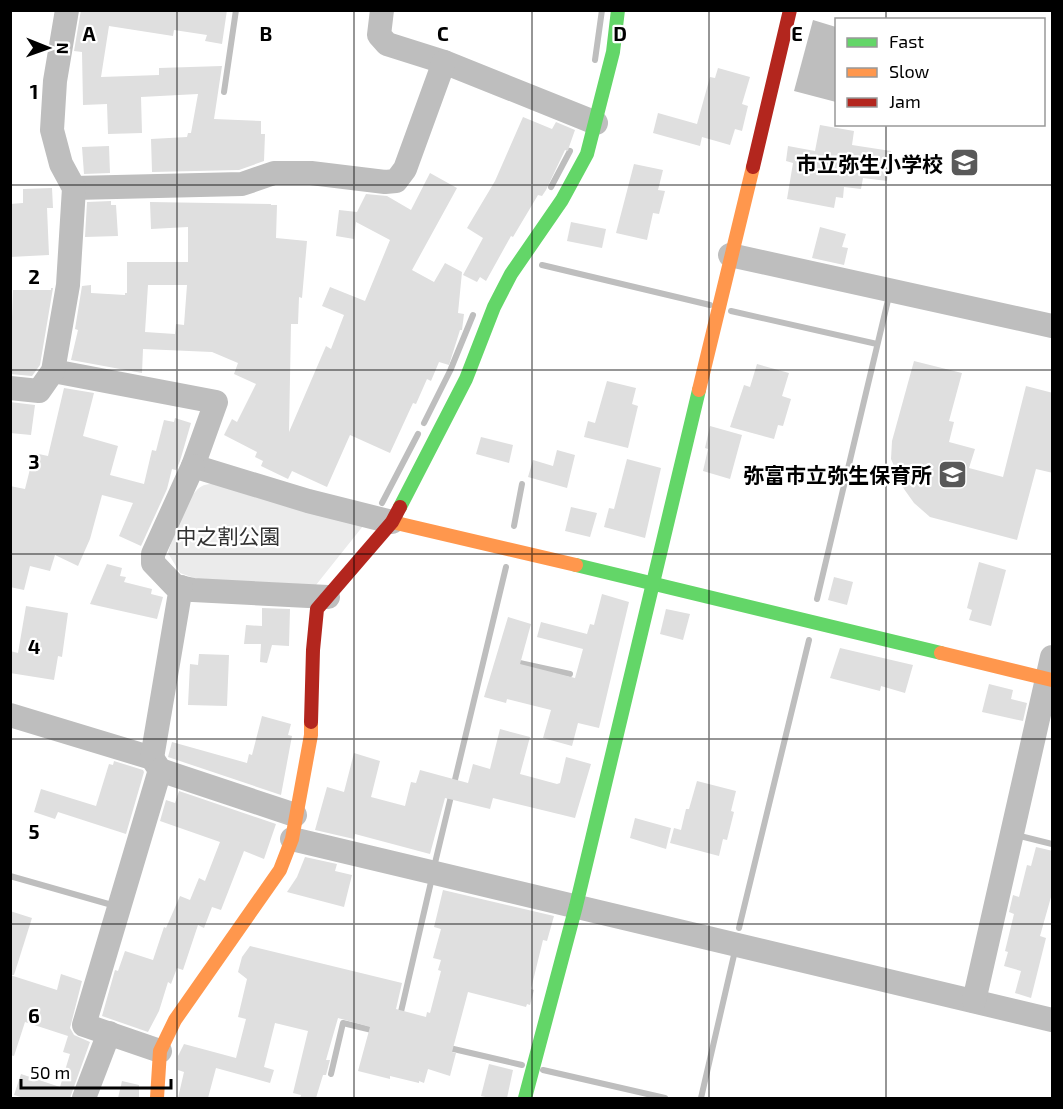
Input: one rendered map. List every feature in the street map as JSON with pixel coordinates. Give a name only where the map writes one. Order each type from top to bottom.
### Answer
[{"type":"street","points":[[10,388],[39,391],[53,371],[68,285],[74,188],[61,165],[52,130],[55,81],[67,10]]},
{"type":"street","points":[[382,10],[380,35],[387,44],[444,62],[596,123]]},
{"type":"street","points":[[157,1098],[160,1051],[175,1020],[280,870],[291,839],[311,735],[313,650],[317,609],[392,522],[466,379],[485,328],[507,282],[575,178],[596,123],[613,52],[618,10]]},
{"type":"street","points":[[525,1098],[576,906],[790,10]]},
{"type":"street","points":[[74,188],[242,184],[273,173],[311,173],[385,182],[396,181],[405,169],[444,62]]},
{"type":"street","points":[[730,255],[1053,326]]},
{"type":"street","points":[[53,371],[216,402],[194,466],[153,554],[153,563],[175,586],[193,590],[328,597]]},
{"type":"street","points":[[194,466],[308,501],[392,522],[1051,672],[974,1001]]},
{"type":"street","points":[[160,1051],[84,1025],[156,764],[181,587]]},
{"type":"street","points":[[10,715],[156,764],[295,815]]},
{"type":"street","points":[[291,839],[1053,1020]]},
{"type":"street","points":[[84,1098],[109,1033]]},
{"type":"green space","name":"中之割公園","points":[[213,484],[363,526],[316,585],[197,579],[180,573],[168,553],[192,496],[202,486]]},
{"type":"shaded area","points":[[813,20],[835,27],[835,102],[794,91]]},
{"type":"building","points":[[81,10],[227,10],[222,44],[205,41],[207,35],[174,30],[173,36],[109,26],[101,77],[159,75],[159,68],[222,66],[214,119],[261,121],[261,134],[265,134],[264,161],[239,170],[152,172],[151,139],[187,137],[188,133],[191,133],[198,94],[141,97],[142,133],[108,134],[107,104],[83,105],[82,52],[74,51]]},
{"type":"building","points":[[718,68],[750,77],[742,104],[748,106],[742,131],[735,129],[730,145],[702,137],[700,146],[653,133],[658,113],[697,124],[710,77],[715,78]]},
{"type":"building","points":[[523,117],[552,129],[556,122],[575,130],[568,151],[565,150],[546,190],[542,196],[538,195],[513,237],[511,236],[486,281],[480,277],[477,282],[463,275],[483,238],[467,228],[495,181]]},
{"type":"building","points":[[820,125],[854,131],[852,145],[891,151],[887,181],[863,178],[861,189],[844,187],[843,198],[836,197],[834,208],[787,199],[793,163],[786,161],[788,146],[815,151]]},
{"type":"building","points":[[109,146],[110,173],[84,174],[82,147]]},
{"type":"building","points":[[634,164],[663,170],[658,190],[665,191],[659,214],[653,213],[647,240],[616,233]]},
{"type":"building","points":[[430,173],[457,188],[412,270],[434,282],[445,263],[462,272],[458,313],[464,314],[462,330],[460,330],[449,365],[439,362],[431,381],[427,379],[390,453],[350,435],[327,487],[292,471],[288,479],[261,466],[263,461],[255,457],[257,452],[224,435],[232,419],[237,422],[256,384],[234,374],[238,363],[212,352],[143,349],[142,373],[71,360],[78,330],[75,329],[82,286],[91,285],[91,293],[125,295],[127,293],[127,262],[188,262],[188,227],[151,229],[150,202],[277,205],[276,238],[307,241],[302,298],[299,297],[298,324],[291,324],[289,432],[326,346],[331,349],[344,315],[322,306],[330,287],[365,301],[390,240],[356,222],[354,239],[336,236],[339,210],[357,212],[366,194],[387,196],[411,210]],"holes":[[[148,285],[187,285],[184,325],[176,324],[175,334],[145,332]]]},
{"type":"building","points":[[52,188],[53,208],[47,208],[49,255],[10,257],[10,204],[23,203],[23,189]]},
{"type":"building","points":[[111,201],[111,205],[116,205],[118,236],[85,237],[87,202]]},
{"type":"building","points":[[571,222],[606,229],[602,248],[567,241]]},
{"type":"building","points":[[820,227],[846,234],[842,247],[848,248],[844,265],[812,258]]},
{"type":"building","points":[[53,288],[40,365],[32,376],[10,374],[13,290],[51,290]]},
{"type":"building","points":[[914,361],[962,373],[949,421],[954,422],[949,442],[975,449],[969,468],[1003,477],[1026,386],[1053,393],[1053,473],[1036,469],[1017,540],[930,517],[914,503],[904,489],[891,459],[892,441]]},
{"type":"building","points":[[757,364],[789,373],[782,396],[791,399],[783,426],[778,425],[774,439],[730,427],[744,385],[750,387]]},
{"type":"building","points":[[607,381],[636,388],[632,404],[638,406],[628,448],[584,437],[588,421],[595,423]]},
{"type":"building","points":[[64,388],[94,393],[83,436],[118,446],[110,475],[144,484],[152,450],[156,451],[164,420],[174,422],[175,418],[191,423],[180,461],[176,470],[172,469],[167,489],[141,546],[119,536],[133,503],[102,495],[90,539],[78,566],[55,555],[50,571],[30,566],[24,590],[10,587],[10,486],[25,489],[34,453],[48,456]]},
{"type":"building","points":[[10,402],[35,405],[31,435],[10,433]]},
{"type":"building","points":[[710,426],[742,435],[730,479],[703,471]]},
{"type":"building","points":[[481,437],[513,445],[509,463],[476,454]]},
{"type":"building","points":[[557,450],[575,455],[567,488],[528,477],[533,460],[553,466]]},
{"type":"building","points":[[627,459],[661,468],[645,538],[604,527],[609,508],[614,509]]},
{"type":"building","points":[[571,507],[597,513],[590,537],[565,531]]},
{"type":"building","points":[[979,562],[1006,570],[991,626],[969,620],[972,610],[967,608]]},
{"type":"building","points":[[107,564],[122,568],[120,576],[126,577],[124,582],[152,589],[151,594],[163,597],[157,619],[90,604]]},
{"type":"building","points":[[834,577],[853,582],[847,605],[828,600]]},
{"type":"building","points":[[602,594],[629,602],[599,728],[578,723],[572,746],[543,738],[551,710],[507,699],[506,703],[484,697],[508,617],[531,624],[520,664],[575,678],[583,649],[537,637],[541,622],[587,634],[590,624],[594,625]]},
{"type":"building","points":[[26,606],[68,613],[62,657],[58,656],[54,680],[10,673],[10,651],[18,653]]},
{"type":"building","points":[[262,608],[290,609],[289,646],[272,645],[267,663],[260,662],[261,644],[244,644],[246,625],[262,626]]},
{"type":"building","points":[[666,609],[690,614],[683,640],[660,634]]},
{"type":"building","points":[[840,648],[913,665],[905,693],[881,686],[880,691],[830,678]]},
{"type":"building","points":[[199,654],[229,655],[227,706],[188,705],[190,664],[198,665]]},
{"type":"building","points":[[989,684],[1013,690],[1011,699],[1027,703],[1023,721],[982,712]]},
{"type":"building","points":[[262,716],[291,724],[288,735],[292,736],[281,795],[168,757],[172,742],[247,763],[249,754],[252,755]]},
{"type":"building","points":[[500,729],[530,737],[520,774],[557,784],[560,783],[566,757],[591,764],[575,818],[493,798],[490,809],[445,798],[430,854],[355,834],[354,839],[315,830],[327,787],[344,792],[354,753],[380,761],[371,797],[405,806],[411,782],[416,783],[420,770],[468,783],[473,764],[490,769]]},
{"type":"building","points":[[114,761],[144,772],[126,834],[58,812],[55,819],[34,812],[41,789],[96,806],[109,764],[113,765]]},
{"type":"building","points":[[697,781],[736,791],[731,811],[734,812],[727,840],[723,839],[719,856],[670,843],[674,828],[681,830]]},
{"type":"building","points":[[179,791],[276,824],[264,859],[244,851],[221,910],[212,907],[204,928],[198,925],[183,970],[177,968],[171,984],[168,982],[159,1011],[148,1032],[102,1016],[115,970],[118,971],[125,951],[153,960],[164,927],[166,928],[180,896],[190,900],[199,878],[205,881],[220,842],[160,821],[166,800],[175,803]]},
{"type":"building","points":[[635,818],[671,828],[666,849],[630,838]]},
{"type":"building","points":[[1036,847],[1053,851],[1053,890],[1040,936],[1046,938],[1031,998],[1015,993],[1021,971],[1004,966],[1008,952],[1005,951],[1014,914],[1009,912],[1013,895],[1019,897],[1027,865],[1031,866]]},
{"type":"building","points":[[305,857],[337,864],[335,871],[352,875],[344,907],[287,892],[297,877]]},
{"type":"building","points":[[443,890],[554,916],[547,941],[543,940],[531,989],[534,990],[530,1005],[527,1004],[526,1007],[468,992],[452,1052],[456,1053],[450,1076],[428,1069],[424,1083],[419,1081],[419,1083],[358,1071],[370,1027],[338,1018],[326,1060],[330,1060],[326,1075],[323,1075],[316,1098],[300,1098],[301,1095],[293,1093],[308,1031],[275,1023],[264,1067],[274,1070],[270,1083],[216,1068],[208,1098],[178,1098],[184,1072],[178,1070],[178,1056],[184,1044],[236,1058],[246,1019],[238,1017],[247,979],[238,972],[242,957],[250,946],[402,983],[396,1009],[426,1017],[427,1012],[430,1013],[441,971],[438,970],[441,960],[433,958],[441,929],[434,927]]},
{"type":"building","points":[[10,911],[32,918],[14,975],[10,975]]},
{"type":"building","points":[[61,974],[82,981],[70,1028],[74,1035],[90,1042],[70,1098],[24,1098],[14,1095],[21,1074],[60,1087],[70,1054],[63,1052],[68,1036],[25,1022],[14,1056],[10,1055],[10,975],[57,990]]},
{"type":"building","points":[[489,1064],[513,1070],[507,1098],[481,1096]]},
{"type":"building","points":[[122,1081],[139,1085],[139,1098],[118,1098]]},
{"type":"waterway","points":[[224,92],[236,10]]},
{"type":"waterway","points":[[595,60],[602,10]]},
{"type":"waterway","points":[[551,187],[570,151]]},
{"type":"waterway","points":[[542,265],[710,305]]},
{"type":"waterway","points":[[817,599],[889,296]]},
{"type":"waterway","points":[[731,311],[877,344]]},
{"type":"waterway","points":[[424,423],[450,371],[473,315]]},
{"type":"waterway","points":[[382,503],[418,434]]},
{"type":"waterway","points":[[514,526],[522,484]]},
{"type":"waterway","points":[[435,863],[506,567]]},
{"type":"waterway","points":[[739,928],[809,640]]},
{"type":"waterway","points":[[515,662],[570,674]]},
{"type":"waterway","points":[[1024,837],[1052,844]]},
{"type":"waterway","points":[[10,876],[112,905]]},
{"type":"waterway","points":[[400,1016],[431,882]]},
{"type":"waterway","points":[[701,1098],[734,955]]},
{"type":"waterway","points":[[331,1074],[343,1023],[376,1031]]},
{"type":"waterway","points":[[445,1047],[522,1065]]},
{"type":"waterway","points":[[543,1070],[665,1098]]},
{"type":"traffic: fast","points":[[400,507],[466,379],[494,307],[511,274],[562,200],[587,154],[613,52],[618,10]]},
{"type":"traffic: fast","points":[[525,1098],[576,906],[699,390]]},
{"type":"traffic: fast","points":[[576,565],[941,653]]},
{"type":"traffic: slow","points":[[699,390],[753,167]]},
{"type":"traffic: slow","points":[[392,522],[576,565]]},
{"type":"traffic: slow","points":[[941,653],[1052,680]]},
{"type":"traffic: slow","points":[[157,1098],[160,1051],[175,1020],[280,870],[292,839],[311,735],[311,722]]},
{"type":"traffic: jam","points":[[753,167],[790,10]]},
{"type":"traffic: jam","points":[[311,722],[313,650],[317,609],[392,522],[400,507]]},
{"type":"place","name":"市立弥生小学校","points":[[964,163]]},
{"type":"place","name":"弥富市立弥生保育所","points":[[953,474]]}]
